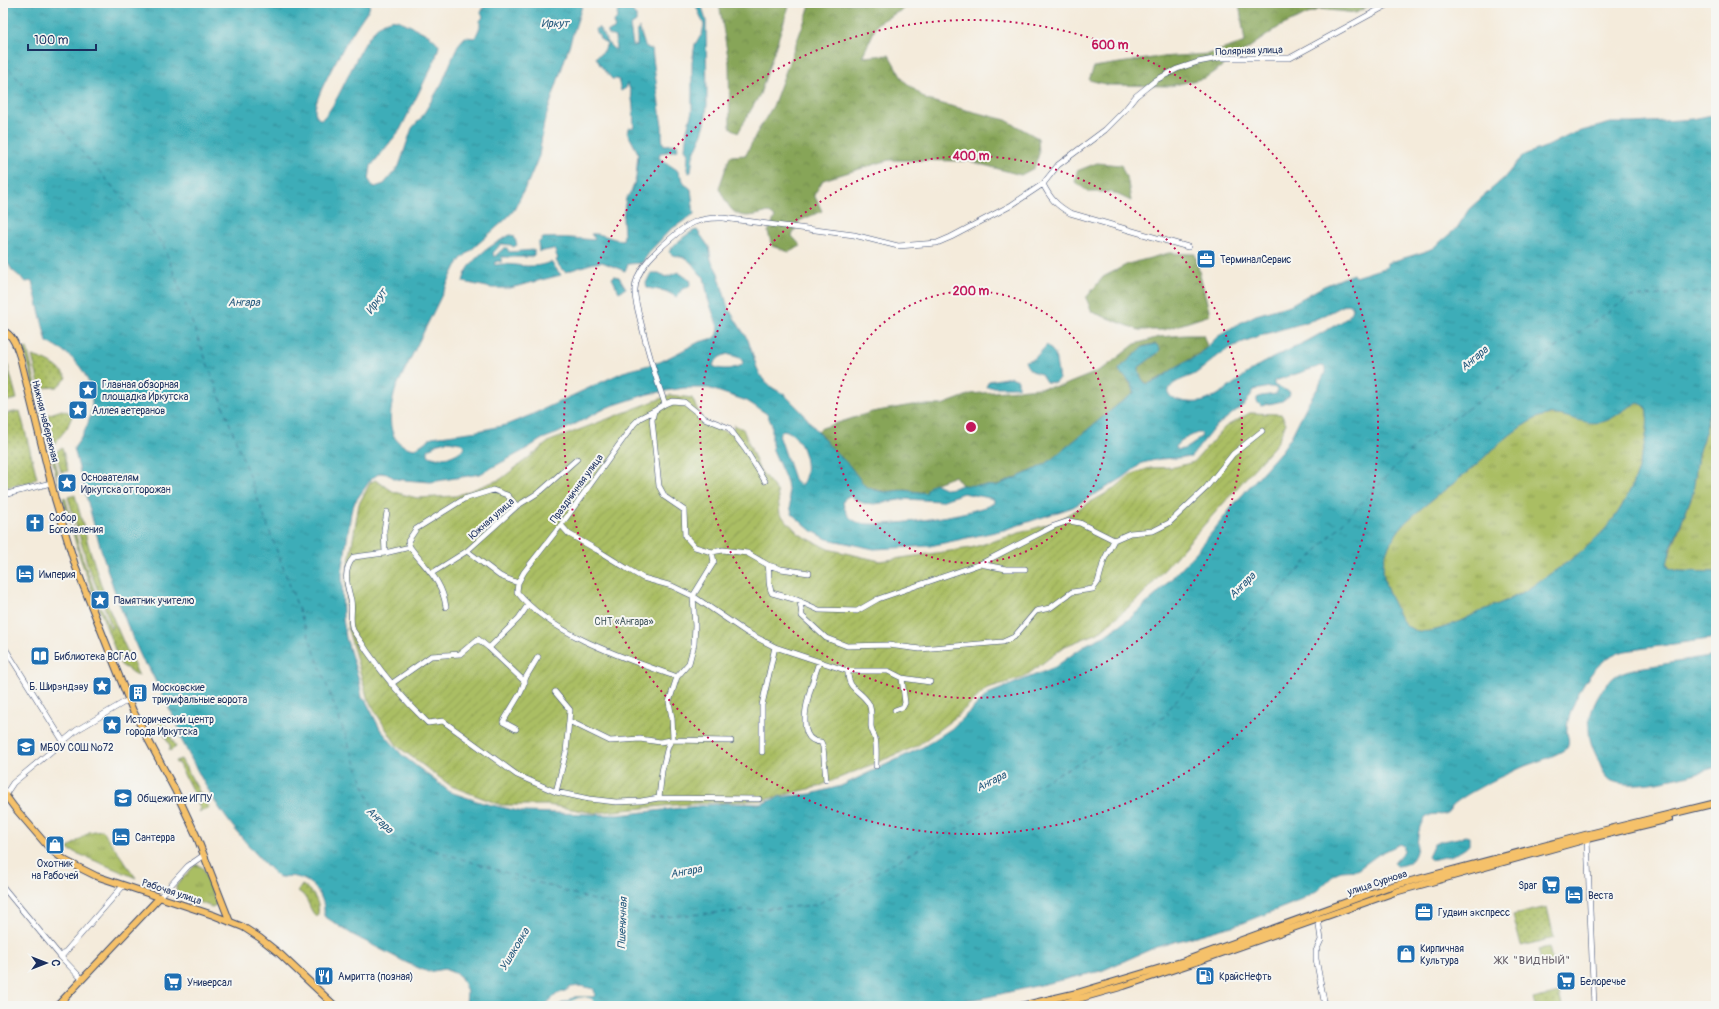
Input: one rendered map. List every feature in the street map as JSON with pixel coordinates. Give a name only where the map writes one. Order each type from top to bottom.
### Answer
[{"type":"main road","name":"Нижняя набережная","points":[[3,331],[6,332],[14,341],[20,357],[51,483],[75,565],[128,700],[175,790],[204,855],[230,922]]},
{"type":"main road","name":"Рабочая улица","points":[[3,794],[56,854],[83,871],[230,922],[260,938],[280,954],[335,1006]]},
{"type":"main road","name":"улица Сурнова","points":[[1053,1004],[1184,961],[1388,887],[1585,835],[1716,804]]},
{"type":"main road","name":"улица Сурнова","points":[[1053,1004],[1124,986],[1395,892],[1587,839],[1716,807]]},
{"type":"main road","points":[[57,1006],[159,898]]},
{"type":"main road","points":[[1021,1006],[1053,1004]]},
{"type":"street","name":"Полярная улица","points":[[664,401],[649,356],[634,288],[642,269],[663,245],[686,225],[709,217],[723,218],[854,235],[898,246],[937,243],[1010,206],[1043,184],[1058,166],[1105,130],[1124,111],[1136,96],[1156,80],[1177,69],[1198,62],[1219,58],[1290,58],[1391,3]]},
{"type":"street","points":[[1043,184],[1049,196],[1056,205],[1070,213],[1188,248]]},
{"type":"street","points":[[664,401],[682,401],[704,418],[729,428],[765,481]]},
{"type":"street","name":"Праздничная улица","points":[[518,583],[524,572],[634,424],[640,418],[654,411],[664,401]]},
{"type":"street","points":[[654,411],[652,429],[659,486],[665,497],[684,510],[685,536],[696,547],[712,552],[723,550],[747,553],[768,565],[781,569],[809,573]]},
{"type":"street","points":[[800,601],[802,616],[826,638],[847,646],[888,645],[920,649],[1003,642],[1014,637],[1036,611],[1050,608],[1072,592],[1093,589],[1098,582],[1102,566],[1114,540],[1130,533],[1153,531],[1169,523],[1205,489],[1233,454],[1262,431]]},
{"type":"street","name":"Южная улица","points":[[432,573],[468,551],[517,506],[541,491],[577,459]]},
{"type":"street","points":[[3,495],[51,483]]},
{"type":"street","points":[[446,607],[444,594],[432,573],[423,565],[410,547],[408,541],[416,529],[464,499],[493,490],[507,495],[517,506]]},
{"type":"street","points":[[385,553],[384,530],[387,512]]},
{"type":"street","points":[[768,565],[770,573],[769,587],[772,593],[800,601],[819,610],[857,611],[878,599],[980,564],[1054,526],[1069,521],[1080,523],[1114,540]]},
{"type":"street","points":[[561,524],[569,534],[637,574],[672,586],[693,596],[746,632],[775,647],[848,671],[888,671],[902,678],[930,682]]},
{"type":"street","points":[[410,547],[385,553],[354,557],[347,567],[347,578],[351,602],[350,619],[353,630],[391,684],[408,704],[428,723],[443,721],[517,774],[556,792],[589,799],[616,802],[641,802],[658,798],[759,799]]},
{"type":"street","points":[[468,551],[500,576],[518,583],[517,592],[528,605],[575,636],[618,655],[677,677]]},
{"type":"street","points":[[658,798],[668,746],[672,740],[672,718],[669,702],[677,677],[689,663],[694,644],[695,626],[693,596],[714,562],[712,552]]},
{"type":"street","points":[[980,564],[1006,569],[1025,569]]},
{"type":"street","points":[[489,648],[519,618],[528,605]]},
{"type":"street","points":[[391,684],[432,656],[460,654],[478,639],[525,682]]},
{"type":"street","points":[[3,645],[63,741]]},
{"type":"street","points":[[762,752],[762,704],[775,647]]},
{"type":"street","points":[[516,729],[503,722],[538,657]]},
{"type":"street","points":[[819,662],[804,713],[810,740],[814,742],[821,742],[823,747],[826,780]]},
{"type":"street","points":[[848,671],[847,679],[851,686],[861,694],[869,704],[872,719],[871,727],[875,738],[876,766]]},
{"type":"street","points":[[895,710],[903,707],[905,703],[902,678]]},
{"type":"street","points":[[555,692],[570,710],[566,752],[556,792]]},
{"type":"street","points":[[3,794],[13,783],[77,730],[128,700]]},
{"type":"street","points":[[569,722],[610,741],[640,739],[660,742],[672,740],[731,740]]},
{"type":"street","points":[[1587,839],[1594,1006]]},
{"type":"street","points":[[159,898],[188,866],[204,855]]},
{"type":"street","points":[[62,958],[123,886]]},
{"type":"street","points":[[3,887],[62,958],[82,979]]},
{"type":"street","points":[[1318,918],[1321,940],[1316,951],[1316,960],[1325,1006]]},
{"type":"green space","points":[[719,3],[790,3],[760,94],[738,133],[730,127],[729,63]]},
{"type":"green space","points":[[811,3],[907,3],[907,7],[878,23],[862,57],[889,55],[903,80],[927,100],[1006,120],[1038,138],[1039,154],[1034,168],[1021,175],[969,161],[889,160],[823,180],[814,195],[822,211],[799,221],[792,236],[801,246],[789,252],[772,246],[768,232],[775,217],[768,212],[749,216],[737,214],[732,210],[719,188],[730,156],[746,155],[756,134],[773,106]]},
{"type":"green space","points":[[1239,3],[1374,3],[1356,13],[1319,9],[1279,27],[1205,78],[1170,86],[1109,85],[1089,80],[1094,67],[1159,57],[1209,54],[1245,42]]},
{"type":"green space","points":[[1097,163],[1121,165],[1128,182],[1131,201],[1112,192],[1089,192],[1075,182],[1077,171]]},
{"type":"green space","points":[[1169,253],[1195,254],[1210,315],[1164,330],[1139,330],[1092,312],[1086,298],[1103,277],[1128,264]]},
{"type":"green space","points":[[1203,335],[1207,346],[1196,356],[1147,384],[1141,377],[1139,367],[1159,352],[1160,349],[1156,344],[1148,345],[1119,369],[1120,373],[1126,377],[1134,390],[1133,395],[1120,403],[1047,463],[996,486],[964,486],[955,476],[931,485],[927,493],[903,490],[885,492],[869,488],[864,486],[849,465],[828,444],[818,431],[822,428],[872,412],[912,405],[942,405],[971,394],[1062,386],[1092,374],[1107,366],[1135,344],[1159,337]]},
{"type":"green space","points":[[3,348],[17,399],[3,402]]},
{"type":"green space","points":[[27,348],[38,393],[36,394],[24,349]]},
{"type":"green space","points":[[32,356],[43,359],[52,364],[67,378],[57,387],[40,388]]},
{"type":"green space","points":[[1716,391],[1716,572],[1678,571],[1669,568],[1667,561],[1693,493],[1698,454],[1706,429],[1710,405]]},
{"type":"green space","name":"СНТ «Ангара»","points":[[670,395],[692,398],[704,424],[732,434],[734,425],[743,429],[759,469],[777,491],[780,514],[799,534],[828,549],[880,561],[971,548],[1055,522],[1114,489],[1130,475],[1150,468],[1175,467],[1194,462],[1225,427],[1250,413],[1281,414],[1286,423],[1277,443],[1139,598],[1098,633],[1065,646],[1023,678],[987,688],[957,716],[917,746],[817,787],[763,800],[672,805],[595,813],[548,805],[501,805],[451,786],[397,746],[368,700],[348,629],[346,580],[359,504],[370,483],[375,480],[394,492],[417,498],[456,496],[501,479],[550,441]]},
{"type":"green space","points":[[1639,403],[1645,406],[1647,412],[1647,432],[1635,479],[1618,513],[1594,540],[1564,564],[1525,591],[1508,600],[1436,630],[1419,631],[1408,627],[1405,624],[1400,617],[1388,591],[1384,579],[1383,567],[1385,555],[1389,546],[1408,520],[1503,441],[1529,422],[1546,415],[1561,415],[1584,421],[1599,422],[1614,417],[1628,407]]},
{"type":"green space","points":[[62,410],[73,414],[67,428],[54,444],[47,415]]},
{"type":"green space","points":[[20,411],[37,478],[30,482],[3,488],[3,414]]},
{"type":"green space","points":[[40,411],[43,411],[58,473],[56,474],[59,486]]},
{"type":"green space","points":[[62,447],[68,471],[61,472],[56,452]]},
{"type":"green space","points":[[75,495],[88,544],[103,591],[99,593],[88,566],[68,497]]},
{"type":"green space","points":[[65,497],[82,557],[96,594],[94,595],[80,558],[63,498]]},
{"type":"green space","points":[[107,604],[139,676],[121,665],[99,608],[101,607],[110,628],[112,628],[104,606]]},
{"type":"green space","points":[[161,718],[176,747],[170,751],[169,749],[171,748],[157,720]]},
{"type":"green space","points":[[181,759],[199,791],[194,794],[178,763],[175,761]]},
{"type":"green space","points":[[200,792],[209,807],[200,812],[199,811],[201,810],[194,795]]},
{"type":"green space","points":[[102,830],[136,878],[67,849],[89,832]]},
{"type":"green space","points":[[195,865],[203,868],[216,902],[216,905],[212,907],[177,894],[176,886]]},
{"type":"green space","points":[[302,885],[316,898],[318,907],[317,917],[312,911],[305,897],[298,891]]},
{"type":"green space","points":[[1547,907],[1554,938],[1521,946],[1513,915]]},
{"type":"green space","points":[[1549,947],[1553,965],[1543,967],[1538,949]]},
{"type":"green space","points":[[1559,993],[1562,1006],[1535,1006],[1533,999]]},
{"type":"water","name":"Ангара","points":[[3,3],[370,3],[369,9],[346,43],[321,90],[315,111],[319,119],[322,119],[330,109],[362,49],[380,25],[390,20],[399,21],[428,35],[439,46],[435,60],[400,130],[371,166],[369,180],[375,187],[384,184],[399,166],[412,128],[421,118],[442,83],[458,45],[465,37],[475,38],[480,27],[480,21],[483,17],[481,13],[484,6],[483,3],[583,3],[544,123],[539,156],[529,180],[514,210],[461,259],[456,266],[396,388],[390,416],[393,434],[398,441],[405,446],[415,449],[432,437],[478,431],[506,425],[531,415],[623,372],[660,362],[699,342],[715,338],[718,334],[718,327],[708,299],[704,277],[689,261],[672,255],[669,252],[682,239],[697,230],[709,247],[711,260],[718,273],[728,308],[748,340],[757,368],[762,378],[773,388],[785,395],[800,410],[828,444],[849,465],[865,486],[874,490],[885,492],[903,490],[926,493],[928,488],[934,483],[947,489],[962,485],[996,486],[1047,463],[1134,393],[1128,379],[1121,374],[1119,369],[1143,347],[1156,344],[1160,349],[1159,352],[1139,367],[1141,377],[1147,384],[1158,380],[1176,367],[1199,355],[1217,337],[1256,315],[1290,305],[1324,286],[1353,274],[1355,277],[1387,267],[1387,263],[1433,248],[1457,228],[1469,209],[1504,178],[1526,154],[1548,146],[1574,133],[1611,123],[1693,119],[1716,114],[1716,391],[1710,405],[1706,429],[1698,454],[1693,493],[1671,548],[1667,564],[1669,568],[1678,571],[1716,572],[1716,638],[1625,651],[1614,654],[1605,660],[1590,676],[1572,707],[1567,727],[1569,743],[1567,748],[1518,769],[1468,794],[1455,803],[1445,814],[1430,815],[1423,821],[1418,836],[1416,852],[1413,858],[1407,863],[1397,866],[1394,863],[1404,852],[1404,846],[1400,844],[1379,854],[1357,870],[1341,871],[1336,873],[1318,890],[1299,901],[1243,923],[1156,947],[1101,971],[983,998],[922,1006],[557,1006],[575,997],[593,997],[595,995],[594,989],[581,986],[571,987],[557,994],[544,1006],[466,1006],[467,991],[461,978],[457,974],[444,969],[428,972],[407,963],[353,935],[324,916],[322,898],[312,885],[297,877],[288,876],[279,878],[261,860],[228,821],[214,800],[179,735],[182,734],[147,664],[145,665],[122,612],[104,558],[88,504],[74,448],[84,433],[90,417],[92,402],[90,388],[85,374],[76,362],[63,351],[47,342],[32,281],[26,282],[12,270],[3,255]],"holes":[[[1347,304],[1351,305],[1353,309],[1352,313],[1341,322],[1308,341],[1263,363],[1218,395],[1200,402],[1181,401],[1169,395],[1169,391],[1174,384],[1195,374],[1232,347],[1262,335],[1322,317]],[[727,354],[740,358],[743,362],[742,365],[728,369],[716,368],[713,366],[720,357]],[[1321,366],[1325,367],[1325,372],[1319,386],[1307,405],[1291,437],[1282,450],[1236,502],[1197,551],[1157,594],[1130,618],[1104,636],[1087,644],[1055,667],[988,694],[951,729],[923,747],[841,786],[811,794],[779,797],[761,804],[726,803],[618,815],[522,812],[483,803],[450,792],[402,755],[380,729],[366,701],[362,698],[359,680],[346,638],[343,619],[342,574],[351,512],[355,502],[371,479],[380,473],[387,474],[396,479],[431,482],[480,474],[542,439],[558,433],[608,407],[648,394],[684,388],[708,388],[747,401],[767,414],[772,425],[773,450],[787,482],[792,514],[809,529],[827,539],[874,549],[930,546],[1004,530],[1073,507],[1123,478],[1142,463],[1160,459],[1191,457],[1214,428],[1246,403],[1254,390],[1270,387],[1276,388],[1276,394],[1257,398],[1257,402],[1261,406],[1282,401],[1289,396],[1290,392],[1274,385],[1274,381]],[[1639,403],[1645,406],[1647,412],[1646,439],[1643,452],[1635,479],[1627,497],[1618,513],[1594,540],[1564,564],[1525,591],[1508,600],[1436,630],[1419,631],[1412,629],[1405,624],[1400,617],[1388,591],[1384,579],[1383,567],[1385,555],[1389,546],[1408,520],[1503,441],[1529,422],[1547,415],[1563,416],[1586,422],[1602,422],[1612,418],[1629,407]],[[783,430],[790,432],[796,437],[804,453],[806,462],[805,479],[801,485],[795,482],[779,435]],[[1197,433],[1201,433],[1202,435],[1197,441],[1187,448],[1179,450],[1176,449],[1176,446],[1180,441]],[[448,441],[461,443],[465,447],[453,455],[442,458],[428,455],[428,450],[438,443]],[[963,493],[990,498],[994,500],[994,503],[968,512],[926,520],[867,524],[857,522],[852,519],[844,508],[843,502],[845,498],[849,496],[863,503],[875,504],[905,499],[941,501]]]},
{"type":"water","points":[[623,3],[627,6],[627,3],[636,16],[636,22],[630,26],[633,45],[637,46],[637,33],[639,27],[645,46],[652,50],[662,123],[663,142],[664,145],[677,144],[678,150],[660,153],[659,158],[677,170],[685,184],[691,189],[694,214],[670,230],[651,250],[642,263],[628,264],[625,271],[602,262],[565,272],[556,260],[558,259],[555,251],[553,249],[539,252],[538,243],[543,238],[595,239],[591,234],[623,240],[623,218],[626,198],[631,192],[636,178],[638,153],[627,132],[629,128],[634,127],[631,93],[627,83],[626,88],[621,91],[618,79],[612,79],[600,65],[596,57],[604,51],[607,43],[601,40],[596,30],[598,27],[611,46],[616,50],[615,37],[608,34],[608,31],[613,30],[615,27],[613,24],[618,17],[617,13],[619,10],[612,8],[613,5]]},
{"type":"water","points":[[695,3],[701,3],[706,21],[707,105],[705,124],[693,156],[691,172],[689,173],[687,170],[688,153],[685,149],[687,130],[692,111],[692,63],[695,44],[702,34],[704,25]]},
{"type":"water","points":[[510,235],[514,236],[517,245],[513,247],[511,245],[501,244],[493,253],[494,257],[504,248],[507,248],[509,252],[534,250],[534,255],[530,257],[502,257],[501,262],[498,261],[494,263],[495,265],[504,264],[535,266],[551,262],[561,275],[510,288],[492,288],[463,282],[469,267],[481,254],[495,243]]},
{"type":"water","points":[[678,272],[691,281],[689,287],[682,289],[677,297],[665,291],[647,288],[646,283],[651,273],[659,273],[666,277]]},
{"type":"water","points":[[614,276],[619,277],[626,288],[619,292],[612,278]]},
{"type":"water","points":[[1047,345],[1055,354],[1059,380],[1055,383],[1046,382],[1041,374],[1029,369],[1025,361],[1034,359]]},
{"type":"water","points":[[1011,377],[1018,380],[1018,387],[986,387],[989,381]]},
{"type":"water","points":[[1716,656],[1716,767],[1679,778],[1649,783],[1622,784],[1609,779],[1604,772],[1594,750],[1589,729],[1590,715],[1599,694],[1608,683],[1618,674],[1638,668]]},
{"type":"water","points":[[1465,836],[1469,837],[1469,845],[1461,851],[1431,860],[1428,857],[1434,844]]},
{"type":"pier","points":[[585,997],[592,999],[595,1006],[560,1006],[578,998]]},
{"type":"ferry route","points":[[3,62],[163,244],[382,834],[651,918],[816,905],[1169,714],[1166,711],[1419,442],[1630,297],[1716,291]]},
{"type":"place","name":"ТерминалСервис","points":[[1206,259]]},
{"type":"place","name":"Главная обзорная площадка Иркутска","points":[[88,390]]},
{"type":"place","name":"Аллея ветеранов","points":[[78,410]]},
{"type":"place","name":"Основателям Иркутска от горожан","points":[[67,483]]},
{"type":"place","name":"Собор Богоявления","points":[[35,523]]},
{"type":"place","name":"Империя","points":[[25,574]]},
{"type":"place","name":"Памятник учителю","points":[[100,600]]},
{"type":"place","name":"Библиотека ВСГАО","points":[[40,656]]},
{"type":"place","name":"Б. Ширэндэву","points":[[102,686]]},
{"type":"place","name":"Московские триумфальные ворота","points":[[138,693]]},
{"type":"place","name":"Исторический центр города Иркутска","points":[[112,725]]},
{"type":"place","name":"МБОУ СОШ №72","points":[[26,747]]},
{"type":"place","name":"Общежитие ИГПУ","points":[[123,798]]},
{"type":"place","name":"Сантерра","points":[[121,837]]},
{"type":"place","name":"Охотник на Рабочей","points":[[55,845]]},
{"type":"place","name":"Spar","points":[[1551,885]]},
{"type":"place","name":"Веста","points":[[1574,895]]},
{"type":"place","name":"Гудвин экспресс","points":[[1424,912]]},
{"type":"place","name":"Кирпичная Культура","points":[[1406,954]]},
{"type":"place","name":"Амритта (позная)","points":[[324,976]]},
{"type":"place","name":"КрайсНефть","points":[[1205,976]]},
{"type":"place","name":"Белоречье","points":[[1566,981]]},
{"type":"place","name":"Универсал","points":[[173,982]]},
{"type":"district","name":"ЖК \"ВИДНЫЙ\"","points":[[1533,960]]},
{"type":"water label","name":"Иркут","points":[[555,23]]},
{"type":"water label","name":"Иркут","points":[[376,301]]},
{"type":"water label","name":"Пшеничная","points":[[622,923]]},
{"type":"water label","name":"Ушаковка","points":[[514,949]]}]
